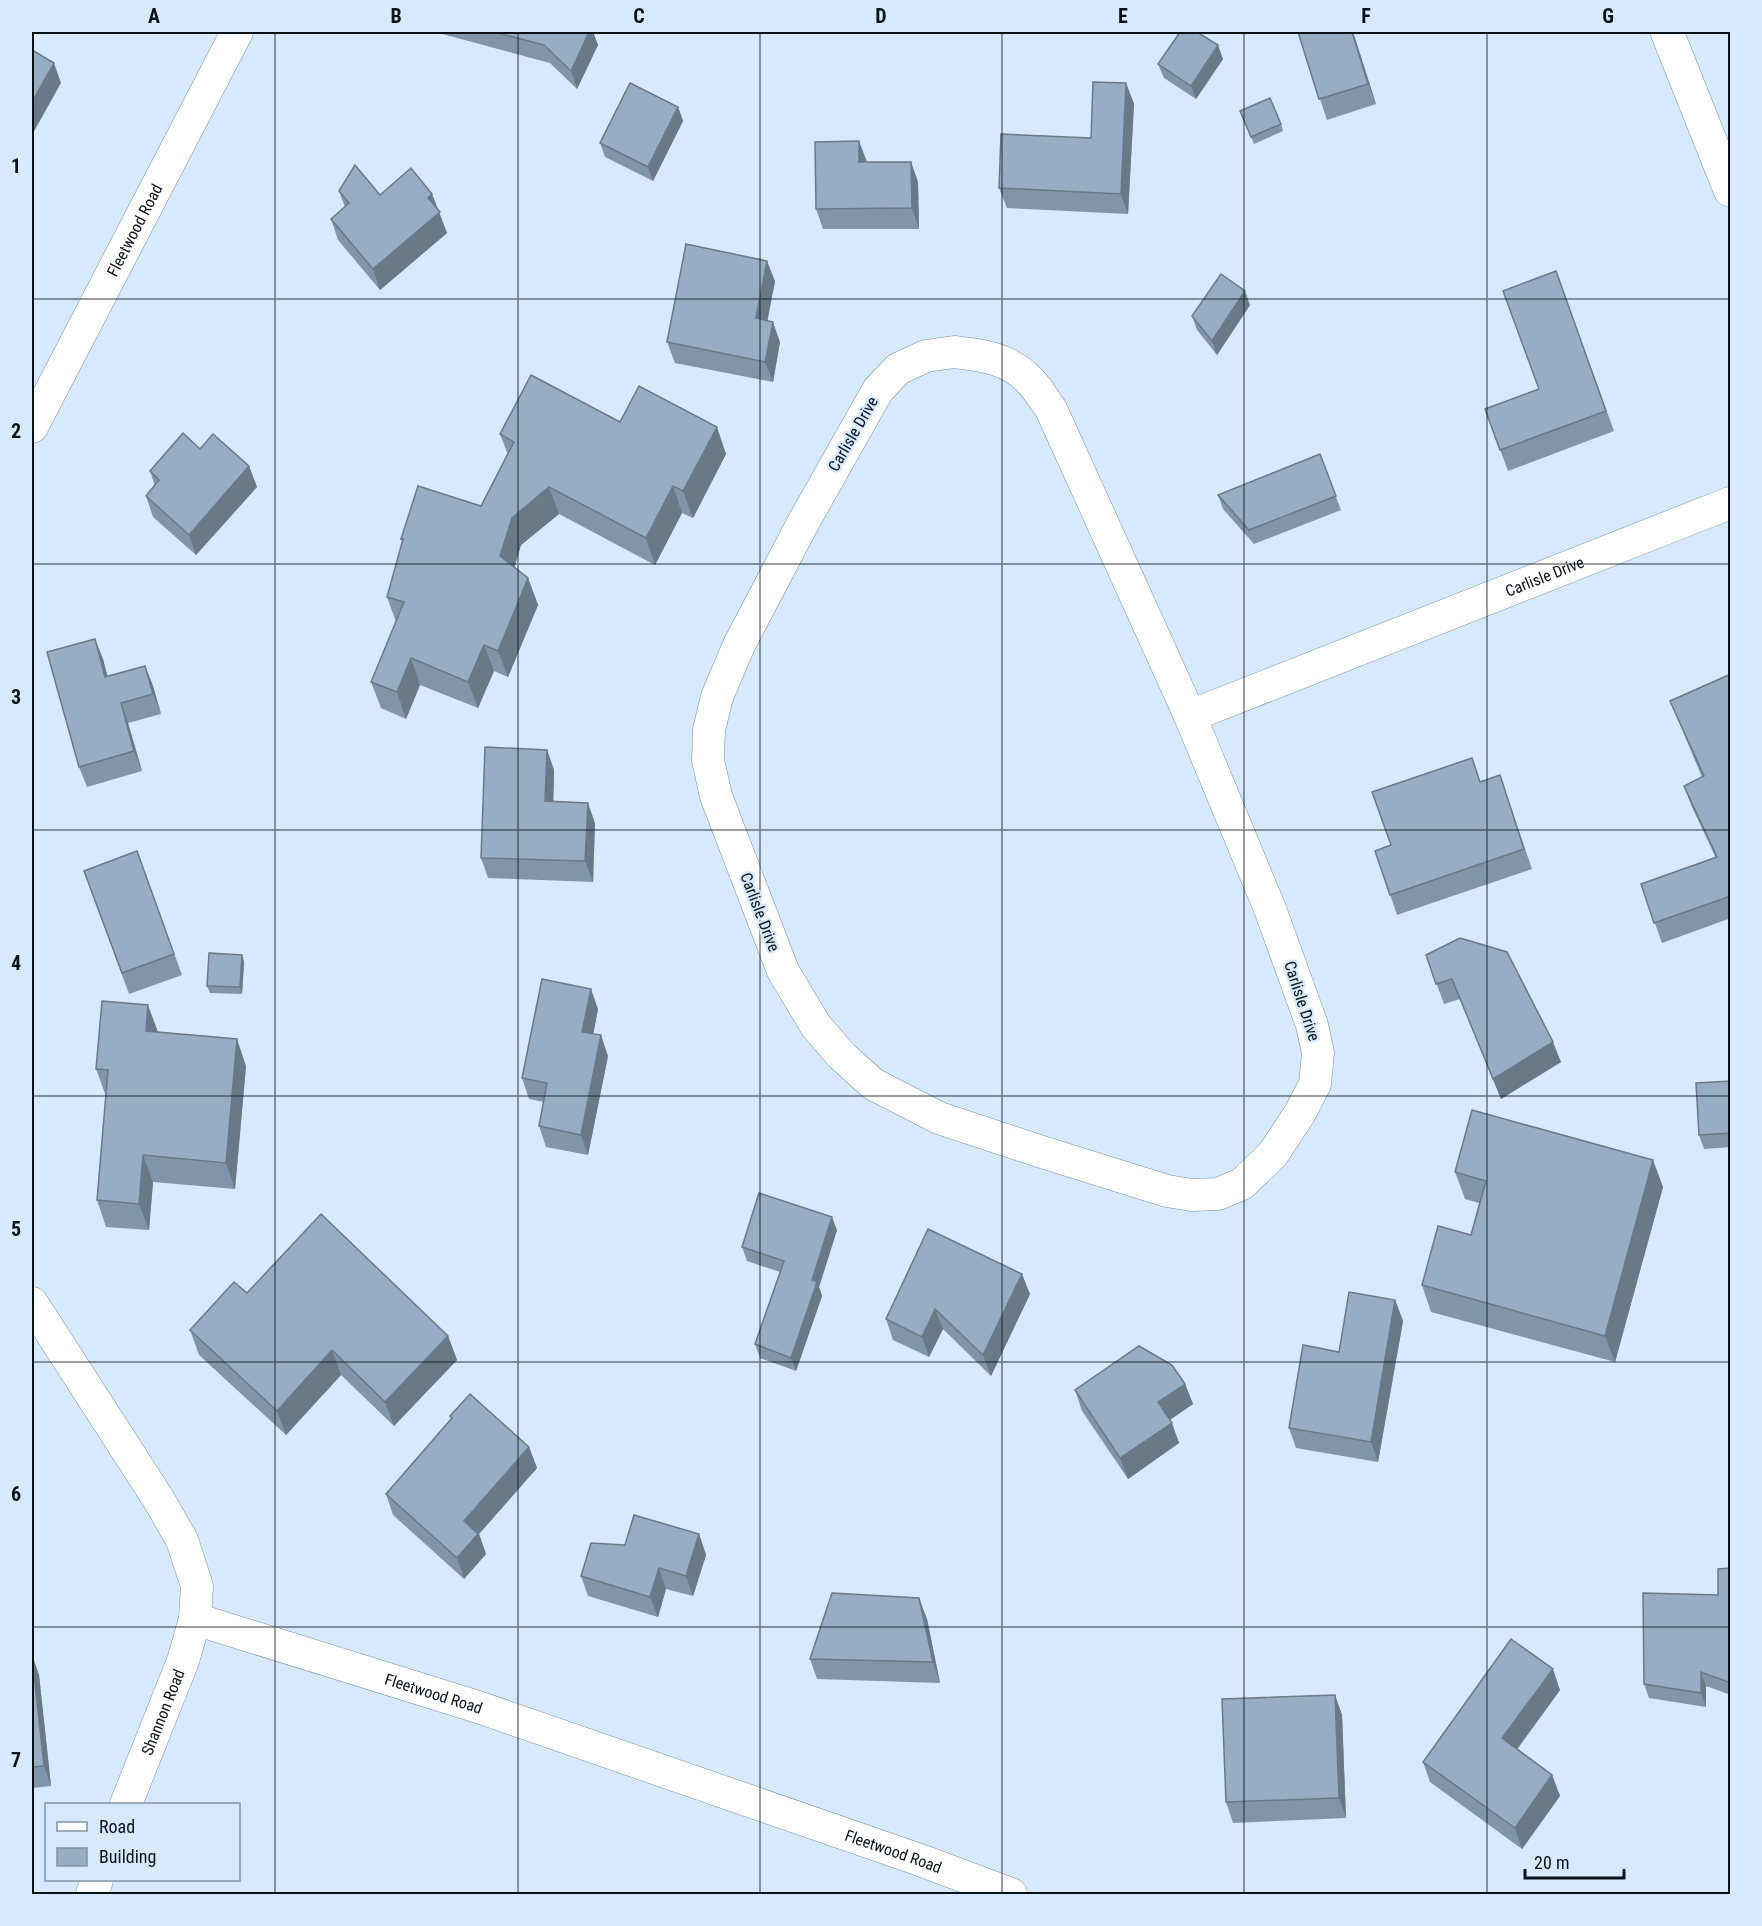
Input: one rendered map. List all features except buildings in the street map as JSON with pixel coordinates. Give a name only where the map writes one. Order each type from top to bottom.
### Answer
[{"type":"main road","points":[[1667,32],[1731,189]]},
{"type":"street","name":"Fleetwood Road","points":[[32,427],[237,32]]},
{"type":"street","name":"Carlisle Drive","points":[[954,352],[980,355],[1007,362],[1031,381],[1051,409],[1190,716],[1270,909],[1312,1025],[1318,1053],[1315,1084],[1300,1113],[1273,1154],[1242,1184],[1218,1194],[1192,1195],[1167,1191],[939,1118],[873,1084],[842,1056],[816,1026],[783,971],[716,796],[708,760],[709,730],[717,697],[739,645],[797,533],[878,390],[898,369],[926,356],[954,352]]},
{"type":"street","name":"Carlisle Drive","points":[[1190,716],[1731,503]]},
{"type":"street","points":[[32,1303],[159,1500],[182,1540],[197,1586],[195,1618]]},
{"type":"street","name":"Fleetwood Road","points":[[195,1618],[478,1707],[920,1860],[1011,1894]]},
{"type":"street","name":"Shannon Road","points":[[126,1803],[183,1662],[195,1618]]}]
